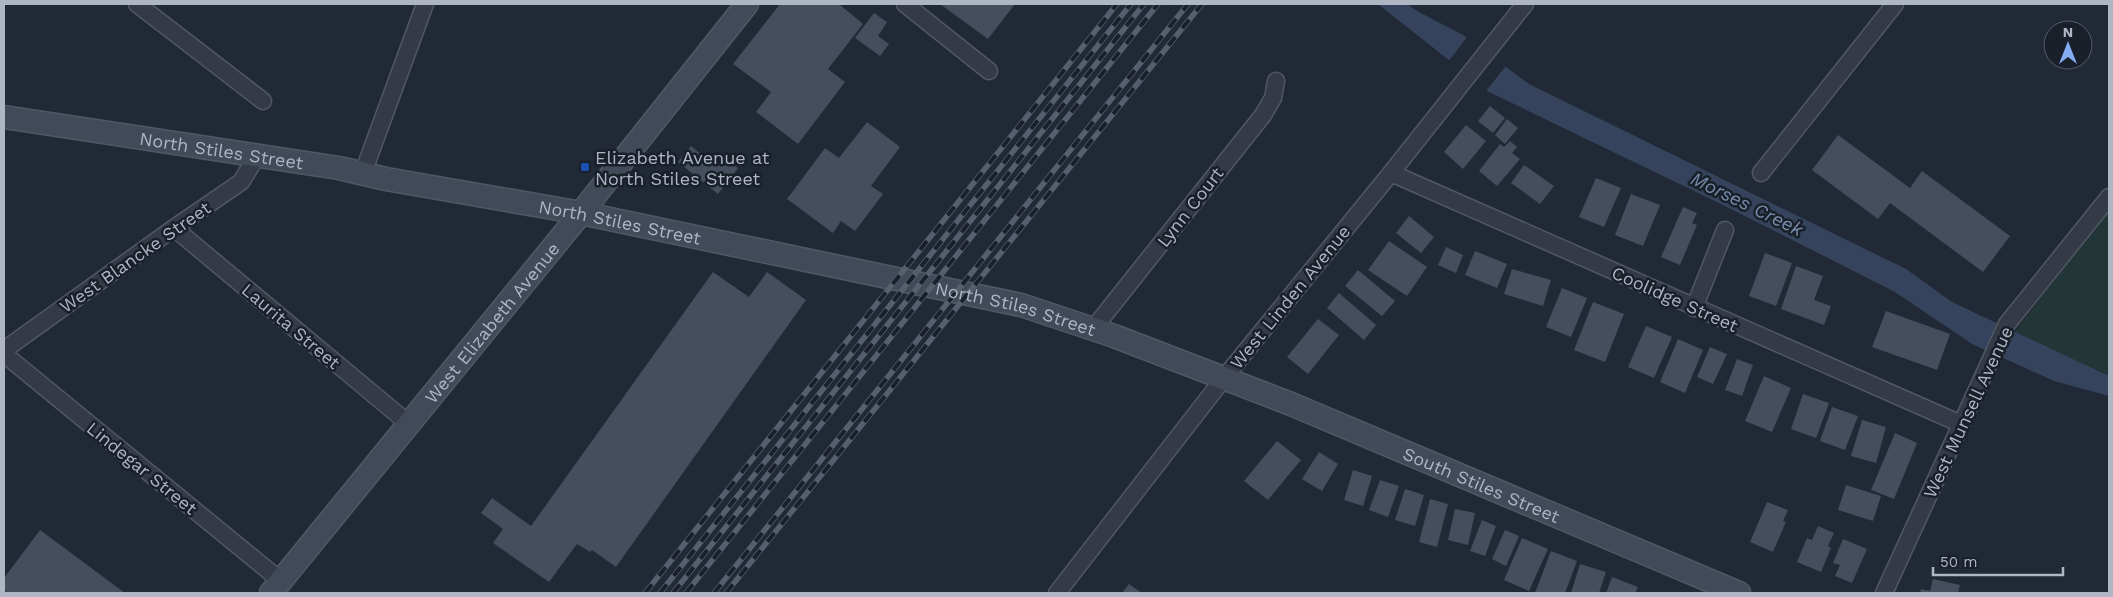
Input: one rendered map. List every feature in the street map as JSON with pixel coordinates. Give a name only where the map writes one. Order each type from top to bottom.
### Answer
[{"type":"main road","name":"West Elizabeth Avenue","points":[[276,587],[581,213],[747,4]]},
{"type":"main road","name":"North Stiles Street","points":[[4,118],[363,173],[581,213],[990,298],[1021,305],[1093,329],[1224,378]]},
{"type":"main road","name":"South Stiles Street","points":[[1224,378],[1291,404],[1739,593]]},
{"type":"street","points":[[137,4],[262,101]]},
{"type":"street","points":[[363,173],[425,4]]},
{"type":"street","points":[[905,4],[989,71]]},
{"type":"street","name":"West Linden Avenue","points":[[1058,593],[1224,378],[1391,174],[1525,4]]},
{"type":"street","points":[[1761,173],[1895,4]]},
{"type":"street","name":"Lynn Court","points":[[1093,329],[1263,115],[1273,98],[1276,81]]},
{"type":"street","name":"West Blancke Street","points":[[4,350],[241,182],[257,156]]},
{"type":"street","name":"Coolidge Street","points":[[1391,174],[1961,424]]},
{"type":"street","name":"West Munsell Avenue","points":[[1884,593],[2006,324],[2109,196]]},
{"type":"street","name":"Laurita Street","points":[[174,228],[409,424]]},
{"type":"street","points":[[1694,308],[1725,230]]},
{"type":"street","name":"Lindegar Street","points":[[4,354],[276,587]]},
{"type":"shaded area","points":[[2109,209],[2109,376],[2015,332]]},
{"type":"water","name":"Morses Creek","points":[[1378,4],[1407,4],[1463,35],[1529,84],[1906,269],[1952,302],[2109,376],[2109,396],[2054,381],[1972,344],[1895,292],[1721,204],[1489,92]]},
{"type":"pier","points":[[1468,36],[1506,66],[1485,92],[1448,62]]},
{"type":"building","points":[[780,4],[839,4],[863,24],[828,69],[845,82],[798,144],[756,112],[771,92],[733,64]]},
{"type":"building","points":[[940,4],[1015,4],[988,39]]},
{"type":"building","points":[[874,13],[887,22],[878,36],[889,44],[880,56],[855,38]]},
{"type":"building","points":[[1490,106],[1505,118],[1493,133],[1478,121]]},
{"type":"building","points":[[1507,119],[1518,128],[1505,144],[1495,135]]},
{"type":"building","points":[[867,122],[900,147],[871,186],[883,194],[855,231],[841,221],[833,233],[787,199],[825,148],[839,158]]},
{"type":"building","points":[[1466,125],[1486,141],[1463,169],[1444,152]]},
{"type":"building","points":[[1838,135],[1910,188],[1922,171],[2010,236],[1983,272],[1890,203],[1878,219],[1812,170]]},
{"type":"building","points":[[1510,141],[1517,147],[1512,153],[1520,159],[1497,186],[1479,171],[1500,144],[1504,147]]},
{"type":"building","points":[[691,146],[714,165],[722,155],[738,168],[718,194],[678,162]]},
{"type":"building","points":[[1524,165],[1554,186],[1540,204],[1511,183]]},
{"type":"building","points":[[1596,178],[1621,188],[1604,227],[1579,217]]},
{"type":"building","points":[[1631,194],[1660,205],[1643,246],[1615,235]]},
{"type":"building","points":[[1683,207],[1697,213],[1692,223],[1697,225],[1680,265],[1661,257]]},
{"type":"building","points":[[1409,216],[1434,237],[1421,253],[1396,233]]},
{"type":"building","points":[[1389,241],[1427,267],[1407,296],[1368,270]]},
{"type":"building","points":[[1446,247],[1463,255],[1456,273],[1438,265]]},
{"type":"building","points":[[1475,251],[1507,264],[1497,288],[1465,275]]},
{"type":"building","points":[[1765,253],[1792,263],[1776,306],[1749,296]]},
{"type":"building","points":[[1796,266],[1823,276],[1814,300],[1831,306],[1824,325],[1781,309]]},
{"type":"building","points":[[1512,269],[1551,280],[1543,306],[1504,294]]},
{"type":"building","points":[[1358,270],[1395,301],[1382,316],[1345,286]]},
{"type":"building","points":[[713,272],[749,297],[767,272],[806,300],[616,567],[592,550],[590,552],[577,544],[549,582],[493,543],[503,529],[481,513],[492,498],[531,526]]},
{"type":"building","points":[[1562,288],[1587,298],[1571,337],[1546,327]]},
{"type":"building","points":[[1339,293],[1376,325],[1364,340],[1327,308]]},
{"type":"building","points":[[1593,302],[1624,314],[1605,362],[1574,350]]},
{"type":"building","points":[[1886,311],[1950,334],[1937,370],[1872,347]]},
{"type":"building","points":[[1318,319],[1339,335],[1308,374],[1287,357]]},
{"type":"building","points":[[1646,326],[1672,337],[1654,378],[1628,367]]},
{"type":"building","points":[[1678,339],[1703,350],[1685,393],[1660,382]]},
{"type":"building","points":[[1710,347],[1727,354],[1713,384],[1697,377]]},
{"type":"building","points":[[1737,359],[1753,365],[1742,396],[1725,390]]},
{"type":"building","points":[[1764,376],[1791,388],[1772,432],[1745,421]]},
{"type":"building","points":[[1803,394],[1829,403],[1816,438],[1791,429]]},
{"type":"building","points":[[1832,407],[1858,416],[1845,450],[1820,441]]},
{"type":"building","points":[[1862,420],[1886,427],[1876,463],[1851,456]]},
{"type":"building","points":[[1895,433],[1917,443],[1894,499],[1871,490]]},
{"type":"building","points":[[1277,441],[1301,460],[1268,500],[1244,481]]},
{"type":"building","points":[[1319,452],[1338,464],[1322,491],[1302,479]]},
{"type":"building","points":[[1353,470],[1372,476],[1363,506],[1344,500]]},
{"type":"building","points":[[1380,480],[1399,486],[1388,517],[1369,510]]},
{"type":"building","points":[[1846,485],[1881,496],[1873,521],[1838,510]]},
{"type":"building","points":[[1405,489],[1424,495],[1415,526],[1395,520]]},
{"type":"building","points":[[1430,499],[1448,504],[1437,547],[1419,542]]},
{"type":"building","points":[[1767,502],[1788,510],[1783,521],[1786,522],[1773,552],[1750,542]]},
{"type":"building","points":[[1455,509],[1475,513],[1468,545],[1448,540]]},
{"type":"building","points":[[1482,520],[1496,526],[1485,556],[1470,551]]},
{"type":"building","points":[[1818,526],[1834,533],[1828,546],[1831,548],[1821,572],[1797,562],[1807,538],[1812,540]]},
{"type":"building","points":[[40,530],[125,593],[8,593],[4,590],[4,578]]},
{"type":"building","points":[[1505,530],[1519,536],[1506,566],[1492,559]]},
{"type":"building","points":[[1522,538],[1548,549],[1529,591],[1504,580]]},
{"type":"building","points":[[1843,539],[1867,549],[1852,583],[1835,576],[1840,565],[1833,563]]},
{"type":"building","points":[[1551,551],[1577,561],[1565,593],[1535,593]]},
{"type":"building","points":[[1580,564],[1606,572],[1599,593],[1571,593]]},
{"type":"building","points":[[1612,577],[1638,587],[1635,593],[1606,593]]},
{"type":"building","points":[[1933,579],[1960,585],[1958,593],[1920,593],[1921,589],[1930,591]]},
{"type":"building","points":[[1129,584],[1142,593],[1122,593]]},
{"type":"railway","points":[[645,593],[1117,4]]},
{"type":"railway","points":[[660,593],[1131,4]]},
{"type":"railway","points":[[673,593],[1144,4]]},
{"type":"railway","points":[[686,593],[1158,4]]},
{"type":"railway","points":[[714,593],[1188,4]]},
{"type":"railway","points":[[726,593],[1202,4]]},
{"type":"place","name":"Elizabeth Avenue at North Stiles Street","points":[[585,167]]}]
